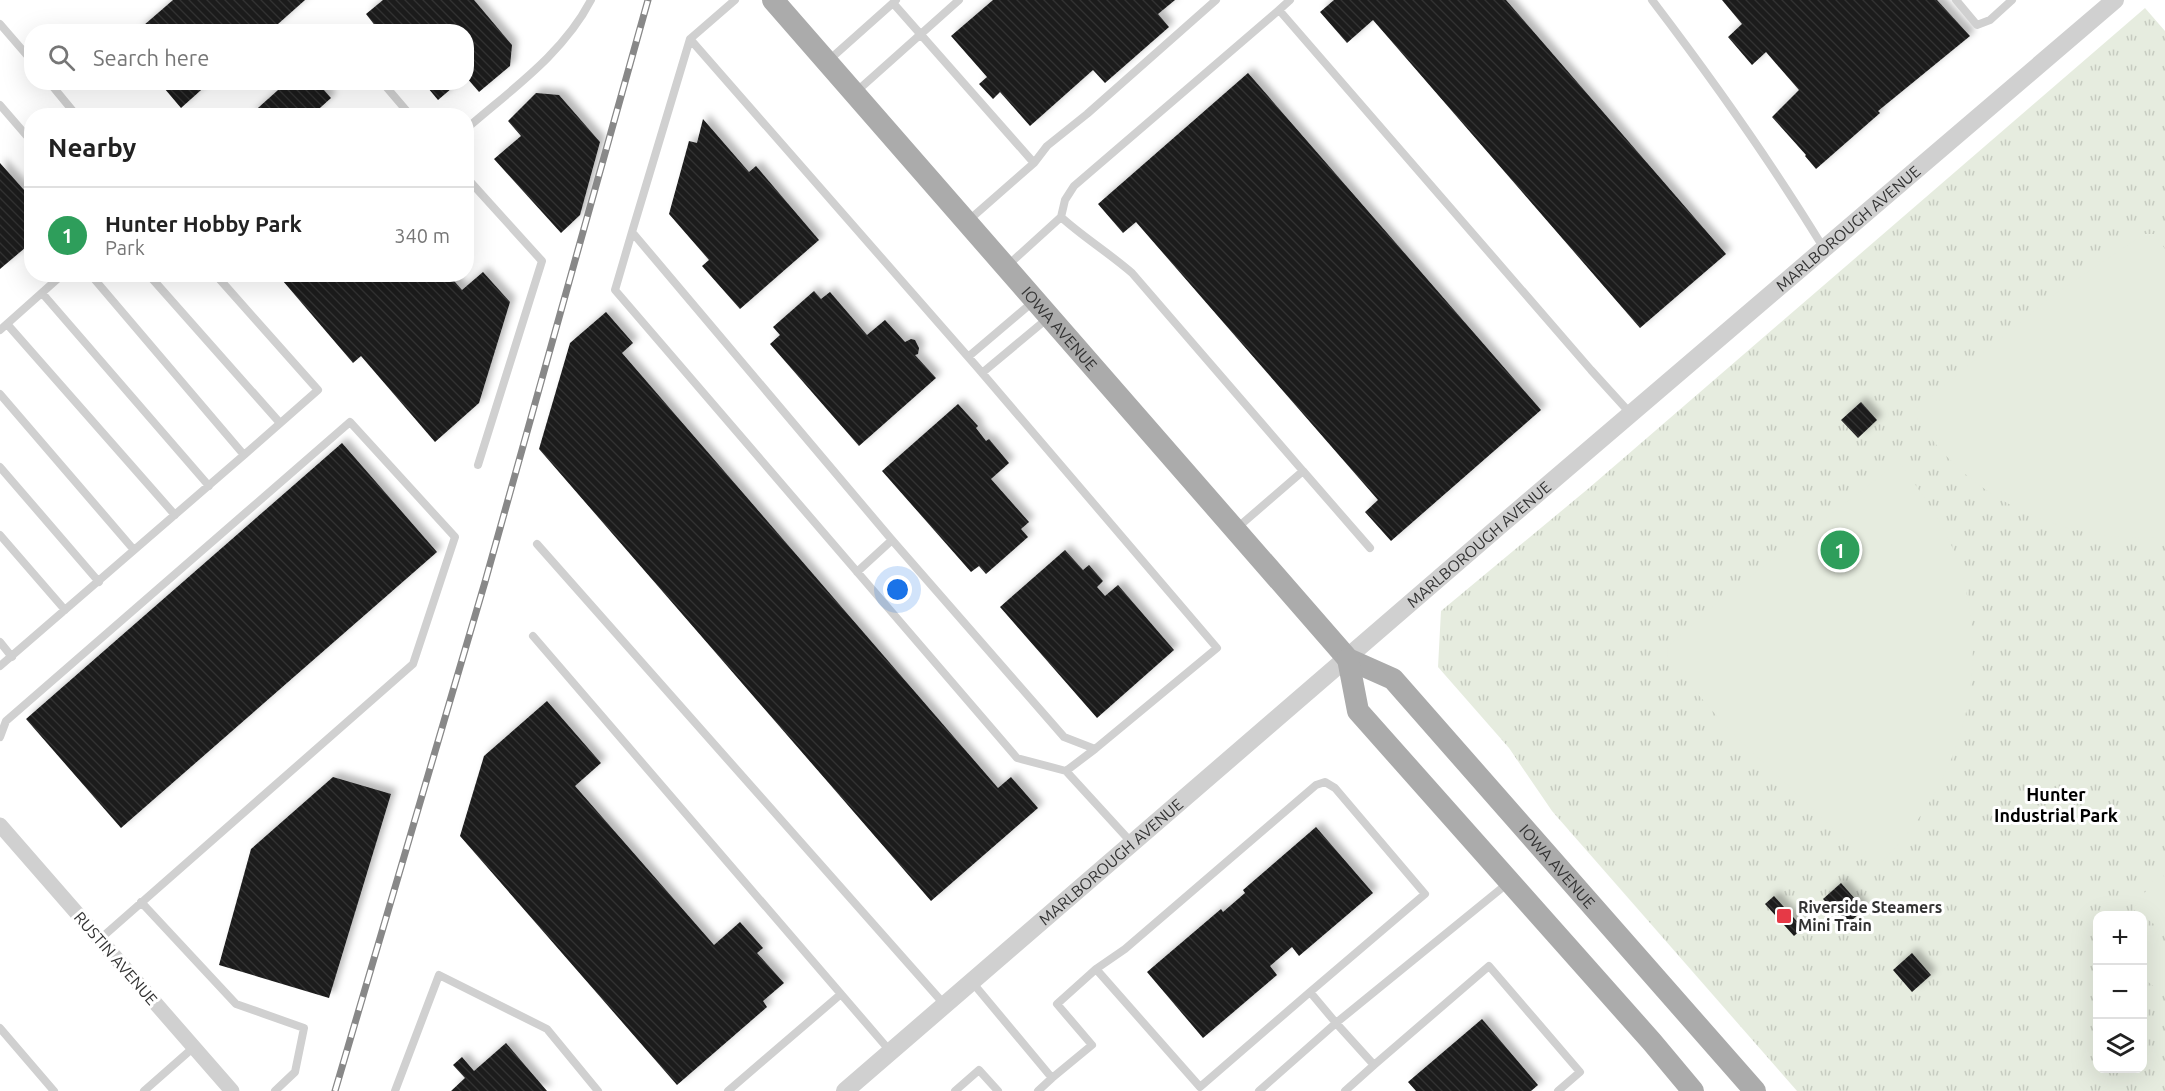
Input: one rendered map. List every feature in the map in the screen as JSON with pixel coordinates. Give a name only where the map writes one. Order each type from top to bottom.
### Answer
[{"type":"main road","name":"IOWA AVENUE","points":[[778,1],[827,62],[1348,659],[1394,680],[1755,1091]]},
{"type":"main road","points":[[1348,659],[1358,711],[1693,1091]]},
{"type":"street","name":"MARLBOROUGH AVENUE","points":[[845,1091],[2115,0]]},
{"type":"street","name":"RUSTIN AVENUE","points":[[0,825],[232,1091]]},
{"type":"lane","points":[[474,122],[556,52],[579,23],[591,0]]},
{"type":"lane","points":[[735,0],[690,39],[615,290],[1017,758],[1066,771],[1132,843]]},
{"type":"lane","points":[[855,93],[959,0]]},
{"type":"lane","points":[[966,221],[1034,163],[1047,146],[1087,114],[1216,0]]},
{"type":"lane","points":[[1006,267],[1060,217],[1065,200],[1074,186],[1290,0]]},
{"type":"lane","points":[[1653,0],[1781,178],[1824,249]]},
{"type":"lane","points":[[1956,0],[1977,25],[1990,20],[2012,0]]},
{"type":"lane","points":[[827,62],[894,1],[1034,163]]},
{"type":"lane","points":[[1279,10],[1631,414]]},
{"type":"lane","points":[[0,24],[24,52]]},
{"type":"lane","points":[[690,39],[982,373],[1217,648],[1066,771]]},
{"type":"lane","points":[[56,90],[70,108]]},
{"type":"lane","points":[[389,90],[404,108]]},
{"type":"lane","points":[[0,105],[24,133]]},
{"type":"lane","points":[[474,186],[542,261],[478,465]]},
{"type":"lane","points":[[1060,217],[1132,273],[1370,548]]},
{"type":"lane","points":[[632,232],[892,540],[1064,737],[1095,749]]},
{"type":"lane","points":[[0,330],[54,282]]},
{"type":"lane","points":[[97,282],[244,455]]},
{"type":"lane","points":[[155,282],[280,423]]},
{"type":"lane","points":[[0,666],[318,390],[222,282]]},
{"type":"lane","points":[[42,293],[209,486]]},
{"type":"lane","points":[[968,357],[1042,308]]},
{"type":"lane","points":[[982,373],[1042,308]]},
{"type":"lane","points":[[7,324],[175,515]]},
{"type":"lane","points":[[0,394],[134,550]]},
{"type":"lane","points":[[0,737],[6,721],[350,422],[455,537],[412,664],[100,939]]},
{"type":"lane","points":[[0,467],[99,582]]},
{"type":"lane","points":[[1235,530],[1303,471]]},
{"type":"lane","points":[[0,535],[65,610]]},
{"type":"lane","points":[[857,572],[892,540]]},
{"type":"lane","points":[[537,544],[945,1005]]},
{"type":"lane","points":[[533,636],[891,1052]]},
{"type":"lane","points":[[0,642],[12,657]]},
{"type":"lane","points":[[1038,1091],[1092,1045],[1057,1004],[1096,969],[1125,949],[1316,785],[1325,782],[1335,788],[1425,894],[1310,992],[1202,1089],[1096,969]]},
{"type":"lane","points":[[1259,1091],[1336,1023],[1509,882]]},
{"type":"lane","points":[[141,902],[236,1004],[304,1028],[295,1072],[275,1091]]},
{"type":"lane","points":[[1345,1091],[1489,966],[1580,1072],[1558,1091]]},
{"type":"lane","points":[[395,1091],[439,975],[547,1029],[598,1091]]},
{"type":"lane","points":[[972,982],[1052,1078]]},
{"type":"lane","points":[[1310,992],[1374,1065]]},
{"type":"lane","points":[[728,1091],[841,994]]},
{"type":"lane","points":[[0,1028],[54,1091]]},
{"type":"lane","points":[[144,1091],[194,1047]]},
{"type":"lane","points":[[955,1091],[980,1070],[998,1091]]},
{"type":"green space","points":[[2145,8],[2165,31],[2165,1091],[1797,1091],[1552,811],[1509,748],[1438,667],[1441,611],[1589,488]]},
{"type":"green space","points":[[2144,234],[2155,234],[2165,249],[2165,537],[2128,538],[2091,533],[2055,524],[2021,510],[1988,491],[1959,469],[1934,442],[1913,411],[2052,296]]},
{"type":"green space","points":[[1899,462],[1934,513],[1955,554],[1970,609],[1973,650],[1970,691],[1961,730],[1947,768],[1928,804],[1904,838],[1875,868],[1729,730],[1676,669],[1668,657],[1667,647],[1726,595]]},
{"type":"green space","points":[[2159,873],[2165,877],[2165,932],[2147,919],[2147,911],[2133,909]]},
{"type":"green space","points":[[2147,933],[2165,946],[2165,995],[2147,981]]},
{"type":"building","points":[[173,0],[305,0],[278,24],[145,24]]},
{"type":"building","points":[[383,0],[474,0],[512,45],[510,66],[479,92],[474,86],[474,24],[374,24],[366,14]]},
{"type":"building","points":[[993,0],[1175,0],[1158,14],[1169,27],[1105,83],[1093,70],[1030,126],[1000,92],[993,99],[979,84],[987,77],[951,36]]},
{"type":"building","points":[[1334,0],[1506,0],[1726,254],[1640,328],[1373,20],[1347,43],[1320,12]]},
{"type":"building","points":[[1722,0],[1937,0],[1970,36],[1878,111],[1880,113],[1816,169],[1772,117],[1799,90],[1766,52],[1752,65],[1728,37],[1742,24]]},
{"type":"building","points":[[1248,73],[1541,410],[1391,541],[1365,512],[1378,500],[1136,222],[1123,233],[1098,204]]},
{"type":"building","points":[[166,90],[201,90],[181,108]]},
{"type":"building","points":[[278,90],[324,90],[331,98],[320,108],[258,108]]},
{"type":"building","points":[[430,90],[450,90],[438,100]]},
{"type":"building","points":[[536,93],[559,95],[600,142],[580,215],[561,233],[494,159],[521,136],[508,121]]},
{"type":"building","points":[[703,119],[749,172],[756,166],[819,240],[740,309],[702,266],[709,260],[669,214],[689,141],[697,143]]},
{"type":"building","points":[[0,163],[24,190],[24,249],[0,269]]},
{"type":"building","points":[[483,272],[510,302],[479,403],[435,442],[361,356],[353,363],[284,282],[455,282],[462,290]]},
{"type":"building","points":[[814,291],[821,299],[830,292],[867,335],[885,320],[905,342],[915,340],[919,348],[918,354],[915,355],[936,378],[859,446],[770,344],[780,335],[773,327]]},
{"type":"building","points":[[606,312],[633,343],[622,353],[998,788],[1011,777],[1038,808],[931,901],[539,449],[570,343]]},
{"type":"building","points":[[1861,402],[1877,420],[1858,438],[1841,420]]},
{"type":"building","points":[[958,404],[978,426],[976,428],[986,441],[989,439],[1009,463],[991,479],[1029,522],[1021,529],[1028,537],[986,574],[979,566],[971,572],[882,471]]},
{"type":"building","points":[[342,443],[437,552],[121,828],[26,719]]},
{"type":"building","points":[[1065,550],[1083,570],[1089,565],[1103,581],[1097,587],[1105,596],[1118,585],[1174,650],[1097,718],[1000,607]]},
{"type":"building","points":[[547,701],[601,763],[575,786],[714,945],[740,922],[763,948],[757,953],[784,983],[763,1001],[767,1007],[677,1085],[460,836],[484,756]]},
{"type":"building","points":[[333,777],[391,794],[329,998],[219,965],[251,849]]},
{"type":"building","points":[[1316,827],[1373,893],[1299,956],[1292,947],[1270,966],[1277,975],[1203,1038],[1147,972],[1221,909],[1223,912],[1245,893],[1243,890]]},
{"type":"building","points":[[1841,883],[1864,909],[1847,925],[1823,899]]},
{"type":"building","name":"Riverside Steamers Mini Train","points":[[1774,896],[1803,928],[1794,936],[1765,904]]},
{"type":"building","points":[[1912,953],[1931,975],[1912,992],[1893,970]]},
{"type":"building","points":[[1482,1019],[1538,1085],[1531,1091],[1416,1091],[1408,1082]]},
{"type":"building","points":[[506,1043],[547,1091],[451,1091],[465,1078],[453,1065],[462,1057],[474,1071]]},
{"type":"railway","points":[[335,1091],[485,582],[648,0]]},
{"type":"place","name":"Hunter Hobby Park","points":[[1840,550]]},
{"type":"place","name":"Riverside Steamers Mini Train","points":[[1784,916]]},
{"type":"district","name":"Hunter Industrial Park","points":[[2056,805]]}]
